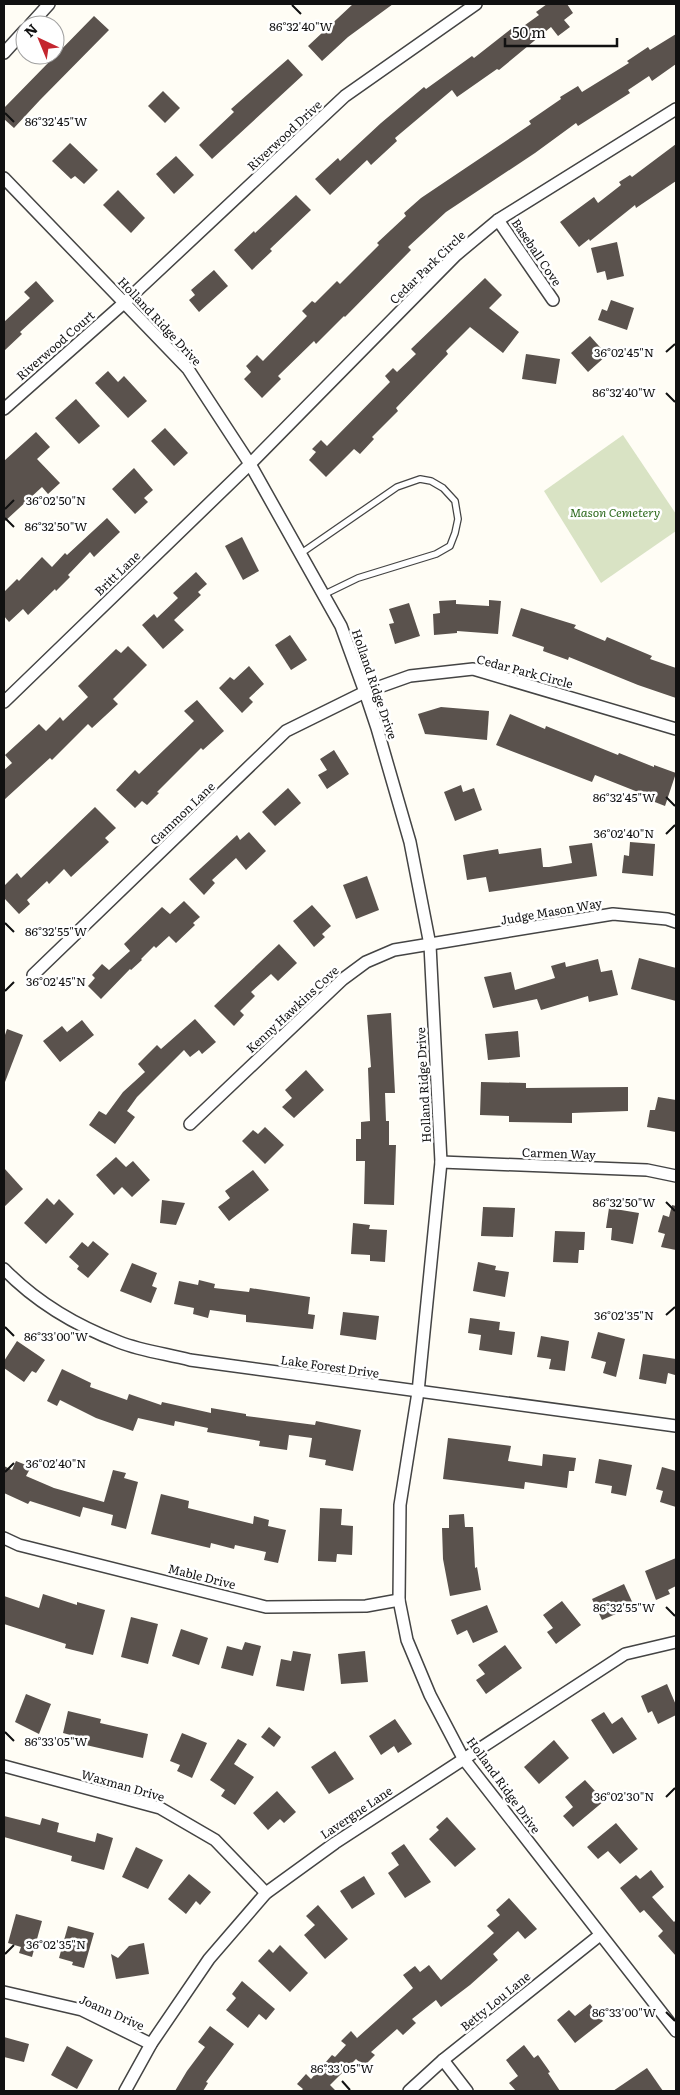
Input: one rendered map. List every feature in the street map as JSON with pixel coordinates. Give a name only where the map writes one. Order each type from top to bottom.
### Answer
[{"type":"street","points":[[39,15],[49,4]]},
{"type":"street","name":"Riverwood Drive","points":[[125,302],[346,96],[476,4]]},
{"type":"street","points":[[4,53],[15,41]]},
{"type":"street","name":"Cedar Park Circle","points":[[250,464],[456,255],[498,220],[676,108]]},
{"type":"street","name":"Holland Ridge Drive","points":[[4,178],[188,369],[250,464],[341,626],[377,728],[410,842],[430,945],[440,1162],[418,1392],[400,1505],[399,1600],[411,1649],[430,1695],[463,1758],[676,2031]]},
{"type":"street","name":"Baseball Cove","points":[[498,220],[553,300]]},
{"type":"street","name":"Riverwood Court","points":[[4,409],[125,302]]},
{"type":"street","name":"Britt Lane","points":[[4,702],[250,464]]},
{"type":"street","name":"Cedar Park Circle","points":[[364,692],[410,676],[473,669],[676,728]]},
{"type":"street","name":"Gammon Lane","points":[[33,975],[286,731],[364,692]]},
{"type":"street","name":"Judge Mason Way","points":[[430,945],[614,914],[667,919],[676,922]]},
{"type":"street","name":"Kenny Hawkins Cove","points":[[190,1124],[343,979],[366,962],[394,950],[430,945]]},
{"type":"street","name":"Carmen Way","points":[[440,1162],[647,1170],[676,1176]]},
{"type":"street","name":"Lake Forest Drive","points":[[4,1269],[17,1282],[66,1318],[120,1343],[190,1360],[676,1426]]},
{"type":"street","name":"Mable Drive","points":[[4,1538],[19,1544],[266,1607],[366,1606],[399,1600]]},
{"type":"street","name":"Lavergne Lane","points":[[125,2091],[151,2044],[209,1959],[266,1893],[335,1843],[625,1654],[676,1642]]},
{"type":"street","name":"Waxman Drive","points":[[4,1766],[160,1808],[215,1840],[266,1893]]},
{"type":"street","name":"Betty Lou Lane","points":[[409,2091],[443,2060],[600,1935]]},
{"type":"street","name":"Joann Drive","points":[[4,1992],[82,2010],[151,2044]]},
{"type":"street","points":[[443,2060],[467,2091]]},
{"type":"lane","points":[[300,554],[397,487],[420,478],[431,481],[443,488],[455,501],[458,519],[450,546],[436,554],[358,578],[323,595]]},
{"type":"green space","name":"Mason Cemetery","points":[[623,435],[676,514],[676,531],[601,583],[544,491]]},
{"type":"building","points":[[353,4],[393,4],[348,37],[322,61],[308,46]]},
{"type":"building","points":[[547,4],[567,4],[573,13],[564,20],[570,27],[558,36],[551,27],[499,70],[497,69],[457,97],[452,90],[395,138],[397,141],[371,165],[367,160],[330,195],[315,179],[338,158],[340,161],[424,87],[426,89],[472,56],[474,58],[511,29],[514,33],[539,15],[536,12]]},
{"type":"building","points":[[94,16],[109,30],[14,128],[4,119],[4,108],[46,65],[65,65],[65,46]]},
{"type":"building","points":[[676,34],[676,64],[652,81],[649,76],[628,90],[630,93],[578,126],[576,123],[535,153],[446,212],[408,247],[411,250],[345,317],[316,344],[314,341],[278,376],[281,379],[262,398],[244,379],[251,372],[246,366],[257,355],[263,361],[307,316],[302,311],[312,301],[315,303],[337,281],[340,284],[379,245],[377,243],[406,216],[404,213],[421,198],[531,124],[529,121],[561,99],[560,97],[578,86],[582,92],[629,63],[627,61],[648,47],[650,50]]},
{"type":"building","points":[[288,59],[303,75],[212,159],[199,145],[234,112],[231,109]]},
{"type":"building","points":[[163,91],[180,108],[165,123],[148,106]]},
{"type":"building","points":[[70,143],[98,170],[84,184],[75,176],[71,179],[52,161]]},
{"type":"building","points":[[676,144],[676,181],[636,208],[635,205],[590,241],[589,239],[579,247],[560,222],[594,197],[598,203],[621,185],[619,182],[630,175],[632,177]]},
{"type":"building","points":[[176,156],[194,175],[174,194],[156,174]]},
{"type":"building","points":[[118,190],[145,218],[131,233],[103,205]]},
{"type":"building","points":[[296,195],[311,210],[270,249],[272,251],[252,270],[234,250]]},
{"type":"building","points":[[617,242],[624,276],[607,280],[605,271],[597,273],[591,248]]},
{"type":"building","points":[[214,270],[228,286],[199,312],[189,300],[195,295],[191,290]]},
{"type":"building","points":[[485,278],[502,295],[489,308],[519,332],[503,353],[470,327],[446,351],[448,354],[396,408],[398,411],[372,437],[374,439],[360,454],[354,449],[326,477],[309,460],[316,452],[312,449],[321,440],[327,446],[390,382],[385,376],[393,368],[397,372],[416,354],[411,349]]},
{"type":"building","points":[[36,281],[54,301],[20,332],[22,334],[4,351],[4,322],[30,298],[24,292]]},
{"type":"building","points":[[611,300],[634,308],[627,330],[598,320],[602,309],[607,311]]},
{"type":"building","points":[[590,336],[607,355],[588,372],[571,353]]},
{"type":"building","points":[[526,354],[560,359],[556,384],[522,379]]},
{"type":"building","points":[[108,371],[118,382],[124,376],[147,401],[128,418],[95,383]]},
{"type":"building","points":[[76,399],[100,426],[79,444],[55,418]]},
{"type":"building","points":[[165,428],[188,453],[174,466],[151,441]]},
{"type":"building","points":[[36,432],[50,447],[37,459],[60,483],[48,494],[42,487],[4,522],[4,461]]},
{"type":"building","points":[[134,468],[153,490],[144,498],[148,502],[135,514],[112,489]]},
{"type":"building","points":[[107,518],[120,532],[94,557],[90,552],[68,575],[70,577],[28,615],[23,609],[9,622],[4,616],[4,592],[17,579],[19,581],[42,557],[52,567],[65,553],[67,555]]},
{"type":"building","points":[[242,537],[259,571],[243,580],[225,546]]},
{"type":"building","points":[[196,572],[207,584],[198,592],[201,595],[174,620],[184,630],[163,649],[142,625],[154,614],[157,618],[178,598],[173,593]]},
{"type":"building","points":[[456,600],[456,604],[489,606],[489,600],[501,601],[498,634],[457,631],[457,633],[434,635],[433,614],[440,613],[439,601]]},
{"type":"building","points":[[409,603],[420,636],[395,644],[389,624],[394,623],[389,609]]},
{"type":"building","points":[[521,608],[576,625],[574,628],[605,641],[607,637],[652,656],[650,659],[676,668],[676,698],[569,657],[568,660],[543,651],[544,647],[512,636]]},
{"type":"building","points":[[290,635],[307,660],[291,670],[275,645]]},
{"type":"building","points":[[128,646],[147,665],[113,699],[118,704],[92,728],[88,724],[52,760],[50,758],[4,800],[4,770],[12,763],[5,755],[39,724],[46,731],[60,717],[63,721],[88,697],[78,686],[116,649],[121,653]]},
{"type":"building","points":[[249,666],[264,684],[249,698],[253,702],[242,713],[219,688],[230,677],[234,680]]},
{"type":"building","points":[[197,700],[224,731],[203,750],[201,748],[157,792],[159,793],[147,805],[142,801],[135,808],[116,790],[135,770],[139,774],[194,721],[184,711]]},
{"type":"building","points":[[441,707],[489,711],[487,740],[425,734],[418,714]]},
{"type":"building","points":[[510,714],[545,729],[546,726],[618,755],[619,753],[654,767],[654,765],[676,773],[665,806],[642,797],[643,794],[595,775],[592,782],[496,745]]},
{"type":"building","points":[[334,750],[349,774],[327,789],[318,775],[327,770],[320,759]]},
{"type":"building","points":[[461,785],[463,792],[474,788],[482,810],[455,821],[444,792]]},
{"type":"building","points":[[288,788],[301,803],[275,826],[262,812]]},
{"type":"building","points":[[95,807],[116,828],[105,838],[109,842],[71,877],[64,869],[49,884],[47,881],[27,900],[30,904],[19,914],[4,898],[4,886],[17,873],[21,878]]},
{"type":"building","points":[[249,832],[266,851],[246,870],[236,858],[212,880],[215,883],[204,895],[189,879],[237,835],[240,840]]},
{"type":"building","points":[[630,842],[655,844],[653,876],[622,873],[624,855],[629,856]]},
{"type":"building","points":[[592,843],[597,876],[489,892],[486,877],[467,880],[463,855],[498,849],[499,854],[541,848],[543,867],[549,867],[572,863],[569,846]]},
{"type":"building","points":[[367,876],[379,910],[356,919],[343,885]]},
{"type":"building","points":[[184,901],[200,917],[193,923],[195,925],[176,943],[169,936],[156,948],[154,946],[101,999],[88,986],[95,978],[92,975],[102,964],[109,970],[130,951],[124,944],[162,907],[170,914]]},
{"type":"building","points":[[312,905],[331,926],[322,934],[325,937],[314,947],[293,921]]},
{"type":"building","points":[[279,944],[297,963],[278,981],[271,974],[251,992],[255,996],[240,1011],[244,1015],[234,1026],[214,1006]]},
{"type":"building","points":[[639,958],[676,968],[676,1001],[631,989]]},
{"type":"building","points":[[598,959],[601,972],[612,970],[618,995],[589,1002],[588,996],[541,1010],[537,999],[493,1008],[484,977],[511,972],[515,990],[555,978],[551,966],[565,962],[566,967]]},
{"type":"building","points":[[391,1013],[395,1093],[385,1093],[386,1121],[389,1121],[389,1145],[396,1145],[394,1205],[364,1204],[365,1161],[356,1161],[356,1139],[361,1139],[361,1122],[370,1121],[368,1068],[371,1067],[367,1015]]},
{"type":"building","points":[[195,1019],[216,1042],[202,1054],[199,1050],[190,1057],[184,1050],[137,1097],[127,1111],[135,1117],[115,1144],[89,1125],[99,1111],[106,1115],[123,1092],[145,1072],[138,1064],[157,1045],[161,1049]]},
{"type":"building","points":[[82,1020],[94,1035],[60,1062],[43,1041],[62,1026],[67,1032]]},
{"type":"building","points":[[7,1029],[23,1035],[5,1082],[4,1038]]},
{"type":"building","points":[[518,1031],[520,1057],[488,1060],[485,1034]]},
{"type":"building","points":[[306,1070],[324,1090],[294,1118],[282,1107],[292,1098],[285,1090]]},
{"type":"building","points":[[481,1082],[526,1083],[526,1088],[628,1087],[628,1111],[572,1113],[572,1123],[509,1122],[509,1116],[480,1115]]},
{"type":"building","points":[[658,1097],[676,1100],[676,1132],[647,1127],[650,1110],[655,1110]]},
{"type":"building","points":[[265,1127],[284,1145],[265,1164],[242,1141],[253,1130],[258,1134]]},
{"type":"building","points":[[116,1157],[126,1167],[133,1161],[150,1180],[132,1197],[122,1187],[114,1195],[96,1175]]},
{"type":"building","points":[[4,1168],[23,1189],[4,1207]]},
{"type":"building","points":[[253,1170],[269,1190],[229,1221],[218,1207],[230,1198],[225,1191]]},
{"type":"building","points":[[47,1198],[54,1205],[59,1199],[74,1214],[46,1244],[24,1223]]},
{"type":"building","points":[[162,1200],[185,1203],[176,1225],[160,1223]]},
{"type":"building","points":[[672,1205],[676,1206],[676,1250],[661,1247],[665,1234],[658,1232],[663,1215],[669,1217]]},
{"type":"building","points":[[483,1207],[515,1208],[513,1237],[481,1236]]},
{"type":"building","points":[[609,1208],[639,1213],[633,1244],[611,1240],[612,1228],[606,1228]]},
{"type":"building","points":[[353,1223],[370,1225],[369,1229],[387,1230],[385,1262],[370,1261],[370,1255],[351,1254]]},
{"type":"building","points":[[555,1231],[585,1232],[584,1250],[579,1250],[578,1263],[553,1262]]},
{"type":"building","points":[[93,1241],[109,1254],[88,1278],[77,1269],[79,1266],[69,1257],[82,1242],[88,1247]]},
{"type":"building","points":[[478,1262],[496,1266],[495,1270],[509,1272],[505,1297],[473,1291]]},
{"type":"building","points":[[132,1263],[157,1273],[152,1286],[157,1288],[151,1303],[120,1291]]},
{"type":"building","points":[[199,1280],[215,1284],[214,1288],[249,1292],[250,1288],[310,1297],[308,1314],[315,1315],[313,1329],[246,1322],[246,1315],[210,1310],[208,1318],[193,1314],[194,1308],[174,1304],[179,1281],[198,1285]]},
{"type":"building","points":[[343,1312],[379,1316],[376,1340],[340,1335]]},
{"type":"building","points":[[470,1318],[500,1322],[499,1330],[515,1332],[512,1355],[479,1350],[481,1335],[468,1333]]},
{"type":"building","points":[[598,1332],[625,1339],[616,1377],[603,1373],[606,1362],[591,1358]]},
{"type":"building","points":[[541,1336],[569,1341],[565,1371],[549,1369],[551,1359],[537,1357]]},
{"type":"building","points":[[17,1341],[45,1360],[36,1373],[32,1371],[24,1382],[4,1368],[4,1361]]},
{"type":"building","points":[[643,1354],[676,1359],[675,1375],[668,1373],[666,1384],[639,1379]]},
{"type":"building","points":[[62,1369],[91,1383],[90,1387],[127,1400],[129,1394],[161,1405],[162,1402],[211,1413],[211,1408],[246,1414],[246,1416],[315,1425],[316,1421],[361,1430],[353,1471],[325,1465],[326,1460],[309,1457],[312,1438],[289,1435],[287,1450],[259,1446],[260,1441],[207,1432],[208,1428],[175,1421],[174,1426],[138,1418],[133,1431],[96,1418],[60,1400],[57,1406],[47,1401]]},
{"type":"building","points":[[448,1438],[511,1446],[508,1461],[542,1466],[543,1454],[576,1458],[574,1471],[569,1471],[567,1488],[525,1482],[524,1489],[443,1479]]},
{"type":"building","points":[[599,1459],[632,1465],[626,1496],[611,1493],[612,1486],[595,1483]]},
{"type":"building","points":[[16,1461],[31,1467],[26,1476],[54,1488],[104,1502],[113,1470],[126,1473],[124,1478],[138,1482],[126,1529],[111,1525],[113,1515],[83,1507],[80,1517],[30,1501],[28,1504],[4,1493],[4,1466],[12,1470]]},
{"type":"building","points":[[662,1467],[676,1471],[676,1507],[660,1502],[663,1491],[656,1489]]},
{"type":"building","points":[[161,1494],[189,1501],[188,1508],[253,1524],[254,1516],[269,1520],[268,1526],[286,1530],[278,1563],[264,1560],[266,1552],[235,1545],[234,1549],[211,1543],[210,1548],[151,1534]]},
{"type":"building","points":[[320,1508],[342,1509],[341,1525],[353,1526],[352,1555],[337,1554],[336,1562],[318,1561]]},
{"type":"building","points":[[464,1514],[465,1527],[473,1527],[475,1568],[477,1567],[481,1590],[450,1596],[443,1559],[442,1528],[449,1528],[449,1515]]},
{"type":"building","points":[[676,1558],[676,1586],[668,1590],[670,1594],[656,1600],[645,1571]]},
{"type":"building","points":[[624,1584],[634,1606],[602,1620],[592,1599]]},
{"type":"building","points":[[43,1594],[77,1605],[77,1602],[105,1610],[93,1655],[65,1648],[66,1644],[4,1624],[4,1596],[39,1608]]},
{"type":"building","points":[[562,1601],[581,1625],[556,1644],[547,1632],[553,1628],[543,1615]]},
{"type":"building","points":[[487,1605],[498,1632],[473,1643],[467,1630],[457,1635],[451,1620]]},
{"type":"building","points":[[131,1617],[158,1624],[148,1664],[121,1657]]},
{"type":"building","points":[[181,1629],[208,1638],[199,1665],[172,1656]]},
{"type":"building","points":[[245,1642],[261,1646],[253,1676],[221,1668],[227,1646],[242,1650]]},
{"type":"building","points":[[505,1645],[522,1668],[486,1694],[476,1680],[485,1674],[478,1665]]},
{"type":"building","points":[[293,1651],[311,1654],[304,1691],[276,1686],[281,1659],[291,1661]]},
{"type":"building","points":[[365,1651],[368,1682],[341,1684],[338,1654]]},
{"type":"building","points":[[667,1684],[676,1705],[676,1715],[658,1724],[652,1711],[648,1713],[641,1696]]},
{"type":"building","points":[[26,1694],[51,1704],[39,1734],[15,1722]]},
{"type":"building","points":[[68,1711],[101,1719],[100,1723],[148,1734],[143,1758],[77,1743],[78,1737],[63,1733]]},
{"type":"building","points":[[604,1712],[612,1724],[622,1717],[637,1739],[613,1754],[591,1720]]},
{"type":"building","points":[[395,1719],[412,1744],[398,1753],[394,1746],[381,1755],[369,1736]]},
{"type":"building","points":[[269,1727],[281,1737],[274,1747],[261,1737]]},
{"type":"building","points":[[182,1733],[207,1743],[192,1778],[177,1771],[180,1765],[170,1761]]},
{"type":"building","points":[[238,1739],[247,1744],[234,1764],[254,1777],[235,1805],[221,1796],[225,1790],[210,1780]]},
{"type":"building","points":[[554,1740],[569,1758],[539,1784],[524,1767]]},
{"type":"building","points":[[335,1751],[354,1779],[329,1794],[311,1767]]},
{"type":"building","points":[[585,1780],[604,1801],[573,1827],[563,1816],[573,1807],[565,1797]]},
{"type":"building","points":[[277,1791],[296,1812],[284,1823],[280,1819],[268,1830],[253,1813]]},
{"type":"building","points":[[4,1816],[40,1825],[42,1818],[59,1823],[57,1832],[95,1842],[97,1833],[113,1838],[104,1870],[71,1861],[72,1856],[4,1837]]},
{"type":"building","points":[[447,1817],[476,1849],[455,1867],[429,1839],[439,1830],[436,1827]]},
{"type":"building","points":[[616,1823],[638,1849],[620,1864],[608,1851],[598,1859],[587,1847]]},
{"type":"building","points":[[404,1844],[431,1882],[405,1898],[388,1873],[399,1865],[391,1853]]},
{"type":"building","points":[[136,1847],[163,1860],[148,1889],[122,1877]]},
{"type":"building","points":[[651,1870],[664,1887],[652,1897],[674,1922],[676,1920],[676,1956],[658,1936],[663,1931],[644,1910],[640,1913],[620,1888],[636,1875],[640,1879]]},
{"type":"building","points":[[189,1874],[211,1892],[200,1905],[196,1901],[186,1914],[168,1899]]},
{"type":"building","points":[[364,1876],[375,1894],[352,1909],[340,1891]]},
{"type":"building","points":[[509,1898],[537,1929],[525,1939],[518,1931],[493,1954],[498,1960],[470,1985],[441,2007],[436,2000],[412,2019],[416,2023],[403,2035],[397,2029],[371,2052],[375,2055],[364,2066],[356,2059],[330,2085],[336,2091],[301,2091],[303,2089],[297,2084],[306,2074],[311,2079],[332,2055],[335,2057],[346,2045],[341,2041],[351,2031],[357,2038],[413,1988],[403,1975],[415,1966],[420,1972],[429,1965],[441,1980],[494,1933],[487,1926],[500,1915],[496,1910]]},
{"type":"building","points":[[318,1905],[348,1939],[325,1959],[304,1935],[315,1925],[306,1916]]},
{"type":"building","points":[[16,1914],[42,1921],[32,1957],[19,1953],[21,1947],[8,1943]]},
{"type":"building","points":[[68,1926],[94,1933],[84,1968],[72,1965],[73,1962],[59,1958]]},
{"type":"building","points":[[144,1943],[149,1974],[116,1979],[111,1954],[118,1958],[129,1946]]},
{"type":"building","points":[[280,1945],[308,1973],[290,1992],[258,1961],[269,1949],[273,1953]]},
{"type":"building","points":[[242,1981],[275,2009],[266,2020],[259,2014],[248,2028],[226,2010],[236,1998],[232,1994]]},
{"type":"building","points":[[590,2004],[603,2021],[575,2043],[557,2020],[569,2010],[575,2016]]},
{"type":"building","points":[[210,2026],[234,2044],[206,2082],[208,2083],[203,2091],[175,2091],[205,2047],[198,2042]]},
{"type":"building","points":[[4,2037],[29,2044],[24,2062],[4,2057]]},
{"type":"building","points":[[524,2045],[534,2058],[538,2055],[560,2091],[516,2091],[509,2083],[518,2076],[506,2060]]},
{"type":"building","points":[[67,2046],[93,2060],[77,2089],[51,2075]]},
{"type":"building","points":[[647,2068],[663,2091],[613,2091]]}]
